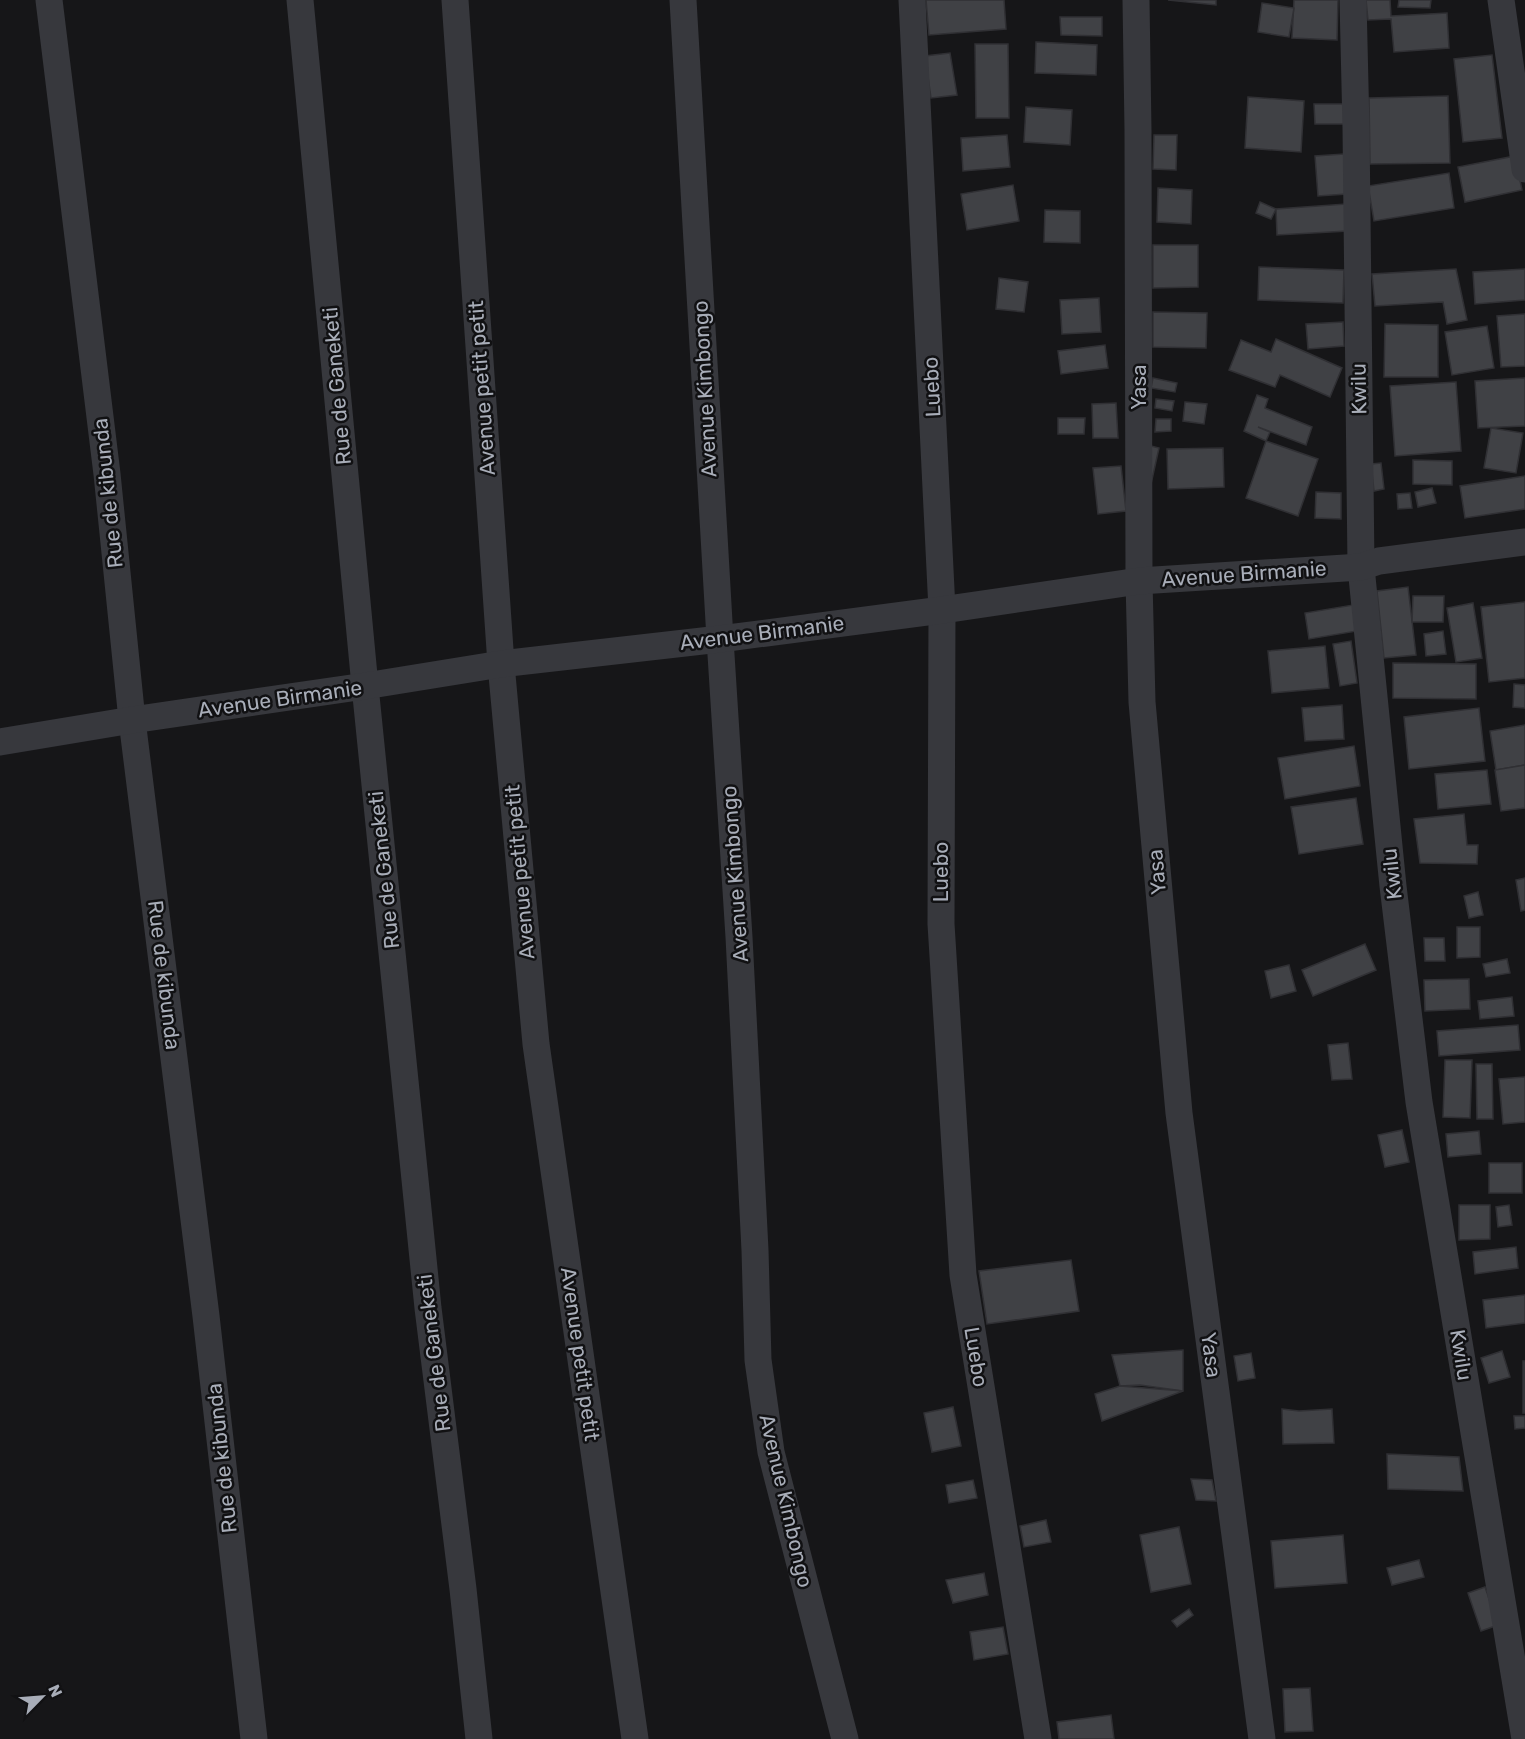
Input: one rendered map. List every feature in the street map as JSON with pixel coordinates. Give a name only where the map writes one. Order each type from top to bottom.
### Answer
[{"type":"street","name":"Rue de kibunda","points":[[49,0],[106,474],[132,720],[206,1316],[254,1739]]},
{"type":"street","name":"Rue de Ganeketi","points":[[300,0],[365,686],[428,1308],[479,1739]]},
{"type":"street","name":"Avenue petit petit","points":[[454,0],[501,664],[536,1044],[635,1739]]},
{"type":"street","name":"Avenue Kimbongo","points":[[683,0],[739,937],[755,1250],[758,1360],[771,1452],[845,1739]]},
{"type":"street","name":"Luebo","points":[[912,0],[942,610],[941,924],[963,1275],[1038,1739]]},
{"type":"street","name":"Yasa","points":[[1136,0],[1139,581],[1142,702],[1179,1113],[1262,1739]]},
{"type":"street","name":"Kwilu","points":[[1353,0],[1362,567],[1393,886],[1419,1102],[1525,1739]]},
{"type":"street","points":[[1501,0],[1525,169]]},
{"type":"street","name":"Avenue Birmanie","points":[[0,742],[501,664],[720,639],[1139,581],[1362,567],[1379,561],[1525,542]]},
{"type":"building","points":[[926,0],[1004,0],[1006,29],[929,35]]},
{"type":"building","points":[[1168,0],[1216,0],[1216,5]]},
{"type":"building","points":[[1294,0],[1338,0],[1337,40],[1292,38]]},
{"type":"building","points":[[1366,0],[1390,0],[1391,16],[1447,13],[1449,48],[1394,52],[1391,19],[1368,20]]},
{"type":"building","points":[[1399,0],[1431,0],[1430,8],[1398,7]]},
{"type":"building","points":[[1262,3],[1294,8],[1289,37],[1258,32]]},
{"type":"building","points":[[1060,17],[1102,17],[1102,36],[1061,35]]},
{"type":"building","points":[[1036,42],[1097,45],[1096,75],[1035,73]]},
{"type":"building","points":[[975,44],[1008,44],[1009,118],[976,118]]},
{"type":"building","points":[[950,53],[957,95],[931,98],[925,56]]},
{"type":"building","points":[[1492,55],[1502,138],[1463,142],[1454,59]]},
{"type":"building","points":[[1448,96],[1450,163],[1370,164],[1369,98]]},
{"type":"building","points":[[1248,97],[1304,101],[1301,152],[1245,148]]},
{"type":"building","points":[[1314,104],[1348,104],[1347,124],[1315,124]]},
{"type":"building","points":[[1026,107],[1072,110],[1070,145],[1024,142]]},
{"type":"building","points":[[1007,135],[1010,167],[963,171],[961,138]]},
{"type":"building","points":[[1154,135],[1177,135],[1176,170],[1153,169]]},
{"type":"building","points":[[1344,154],[1347,194],[1318,196],[1315,156]]},
{"type":"building","points":[[1515,156],[1522,190],[1465,202],[1458,167]]},
{"type":"building","points":[[1449,173],[1454,208],[1374,221],[1368,186]]},
{"type":"building","points":[[1013,185],[1019,221],[967,230],[961,194]]},
{"type":"building","points":[[1158,188],[1192,190],[1191,224],[1157,222]]},
{"type":"building","points":[[1260,202],[1276,209],[1271,219],[1256,213]]},
{"type":"building","points":[[1346,204],[1348,231],[1277,235],[1276,209]]},
{"type":"building","points":[[1045,210],[1080,211],[1080,243],[1044,242]]},
{"type":"building","points":[[1153,245],[1198,245],[1198,287],[1153,288]]},
{"type":"building","points":[[1259,267],[1344,270],[1343,303],[1258,300]]},
{"type":"building","points":[[1456,269],[1467,320],[1447,324],[1443,302],[1375,306],[1372,274]]},
{"type":"building","points":[[1525,269],[1525,300],[1475,304],[1473,272]]},
{"type":"building","points":[[999,278],[1028,282],[1024,312],[996,309]]},
{"type":"building","points":[[1099,298],[1101,332],[1062,334],[1060,300]]},
{"type":"building","points":[[1153,312],[1207,313],[1206,348],[1153,347]]},
{"type":"building","points":[[1525,314],[1525,366],[1501,367],[1497,316]]},
{"type":"building","points":[[1343,322],[1344,346],[1308,349],[1306,324]]},
{"type":"building","points":[[1385,324],[1438,325],[1438,377],[1384,377]]},
{"type":"building","points":[[1487,326],[1494,368],[1452,375],[1445,332]]},
{"type":"building","points":[[1276,339],[1342,368],[1330,397],[1280,375],[1275,387],[1229,370],[1241,340],[1271,352]]},
{"type":"building","points":[[1105,345],[1108,368],[1061,374],[1058,351]]},
{"type":"building","points":[[1153,378],[1177,383],[1175,392],[1151,388]]},
{"type":"building","points":[[1525,378],[1525,426],[1478,428],[1475,381]]},
{"type":"building","points":[[1456,382],[1461,451],[1395,456],[1390,386]]},
{"type":"building","points":[[1257,395],[1268,399],[1265,408],[1312,427],[1306,445],[1258,427],[1270,432],[1266,441],[1244,431]]},
{"type":"building","points":[[1156,399],[1174,401],[1172,411],[1155,408]]},
{"type":"building","points":[[1185,402],[1207,404],[1204,424],[1183,421]]},
{"type":"building","points":[[1116,403],[1118,438],[1093,438],[1092,404]]},
{"type":"building","points":[[1058,418],[1085,418],[1084,434],[1058,434]]},
{"type":"building","points":[[1156,419],[1171,419],[1171,431],[1155,432]]},
{"type":"building","points":[[1491,428],[1523,433],[1516,473],[1484,468]]},
{"type":"building","points":[[1266,441],[1318,459],[1298,516],[1246,498]]},
{"type":"building","points":[[1151,446],[1159,448],[1149,493]]},
{"type":"building","points":[[1223,448],[1224,487],[1168,489],[1167,449]]},
{"type":"building","points":[[1413,460],[1452,461],[1452,485],[1413,484]]},
{"type":"building","points":[[1381,463],[1384,489],[1374,491],[1371,464]]},
{"type":"building","points":[[1121,466],[1126,511],[1098,514],[1093,468]]},
{"type":"building","points":[[1525,476],[1525,509],[1465,518],[1460,486]]},
{"type":"building","points":[[1432,488],[1436,503],[1418,507],[1415,492]]},
{"type":"building","points":[[1316,492],[1341,493],[1341,519],[1315,518]]},
{"type":"building","points":[[1410,493],[1412,508],[1398,509],[1397,494]]},
{"type":"building","points":[[1408,587],[1416,655],[1384,658],[1377,591]]},
{"type":"building","points":[[1413,596],[1444,596],[1443,622],[1412,622]]},
{"type":"building","points":[[1525,602],[1525,678],[1489,682],[1481,607]]},
{"type":"building","points":[[1473,603],[1482,658],[1456,662],[1447,608]]},
{"type":"building","points":[[1353,605],[1357,631],[1309,639],[1305,613]]},
{"type":"building","points":[[1443,631],[1446,654],[1426,656],[1424,634]]},
{"type":"building","points":[[1351,641],[1357,683],[1340,686],[1333,644]]},
{"type":"building","points":[[1325,646],[1329,688],[1272,693],[1268,651]]},
{"type":"building","points":[[1393,663],[1476,664],[1476,699],[1393,698]]},
{"type":"building","points":[[1514,684],[1525,685],[1525,708],[1513,707]]},
{"type":"building","points":[[1342,705],[1344,739],[1305,741],[1302,708]]},
{"type":"building","points":[[1479,708],[1485,761],[1409,769],[1404,717]]},
{"type":"building","points":[[1525,725],[1525,765],[1496,770],[1490,731]]},
{"type":"building","points":[[1354,746],[1360,786],[1285,799],[1278,758]]},
{"type":"building","points":[[1525,765],[1525,808],[1501,811],[1495,770]]},
{"type":"building","points":[[1487,770],[1491,804],[1438,809],[1435,774]]},
{"type":"building","points":[[1356,798],[1363,844],[1299,854],[1291,807]]},
{"type":"building","points":[[1464,814],[1467,845],[1478,845],[1477,864],[1420,863],[1414,819]]},
{"type":"building","points":[[1525,878],[1525,910],[1521,911],[1516,880]]},
{"type":"building","points":[[1478,892],[1483,915],[1469,918],[1464,896]]},
{"type":"building","points":[[1457,927],[1480,927],[1480,957],[1457,958]]},
{"type":"building","points":[[1424,938],[1444,938],[1445,961],[1425,961]]},
{"type":"building","points":[[1365,944],[1376,970],[1313,996],[1302,970]]},
{"type":"building","points":[[1507,959],[1510,973],[1486,977],[1483,964]]},
{"type":"building","points":[[1289,965],[1296,991],[1271,998],[1265,971]]},
{"type":"building","points":[[1469,979],[1470,1009],[1425,1011],[1424,980]]},
{"type":"building","points":[[1512,997],[1514,1016],[1480,1019],[1478,1001]]},
{"type":"building","points":[[1518,1025],[1520,1050],[1439,1056],[1437,1031]]},
{"type":"building","points":[[1348,1043],[1352,1079],[1332,1080],[1328,1045]]},
{"type":"building","points":[[1445,1060],[1472,1060],[1470,1118],[1443,1117]]},
{"type":"building","points":[[1476,1064],[1492,1064],[1493,1119],[1477,1119]]},
{"type":"building","points":[[1525,1077],[1525,1122],[1503,1124],[1499,1079]]},
{"type":"building","points":[[1402,1130],[1409,1162],[1385,1167],[1378,1135]]},
{"type":"building","points":[[1479,1131],[1481,1154],[1448,1157],[1446,1134]]},
{"type":"building","points":[[1489,1163],[1522,1163],[1522,1193],[1489,1193]]},
{"type":"building","points":[[1459,1205],[1490,1205],[1490,1239],[1459,1240]]},
{"type":"building","points":[[1509,1205],[1512,1225],[1498,1227],[1496,1207]]},
{"type":"building","points":[[1516,1247],[1518,1268],[1475,1274],[1473,1252]]},
{"type":"building","points":[[1071,1260],[1079,1311],[987,1324],[979,1271]]},
{"type":"building","points":[[1525,1295],[1525,1323],[1486,1328],[1483,1300]]},
{"type":"building","points":[[1183,1350],[1183,1391],[1140,1385],[1120,1386],[1112,1355]]},
{"type":"building","points":[[1502,1351],[1510,1377],[1489,1383],[1481,1358]]},
{"type":"building","points":[[1251,1353],[1255,1378],[1238,1381],[1234,1356]]},
{"type":"building","points":[[1523,1361],[1525,1361],[1525,1413],[1523,1413]]},
{"type":"building","points":[[1120,1386],[1183,1391],[1102,1421],[1095,1394]]},
{"type":"building","points":[[953,1407],[961,1446],[932,1452],[924,1413]]},
{"type":"building","points":[[1282,1409],[1299,1411],[1332,1409],[1334,1443],[1283,1444]]},
{"type":"building","points":[[1514,1416],[1525,1416],[1525,1428],[1515,1429]]},
{"type":"building","points":[[1387,1454],[1459,1457],[1463,1491],[1388,1489]]},
{"type":"building","points":[[1191,1479],[1212,1480],[1216,1501],[1196,1500]]},
{"type":"building","points":[[973,1480],[977,1498],[949,1503],[946,1485]]},
{"type":"building","points":[[1046,1520],[1051,1542],[1024,1547],[1020,1526]]},
{"type":"building","points":[[1179,1527],[1191,1584],[1151,1592],[1140,1535]]},
{"type":"building","points":[[1343,1535],[1347,1583],[1275,1588],[1271,1541]]},
{"type":"building","points":[[1419,1560],[1424,1577],[1392,1585],[1387,1568]]},
{"type":"building","points":[[984,1573],[988,1595],[953,1603],[946,1580]]},
{"type":"building","points":[[1485,1587],[1498,1625],[1481,1631],[1468,1593]]},
{"type":"building","points":[[1189,1609],[1193,1615],[1177,1627],[1172,1621]]},
{"type":"building","points":[[1003,1627],[1008,1654],[974,1660],[970,1632]]},
{"type":"building","points":[[1310,1688],[1313,1731],[1285,1732],[1283,1689]]},
{"type":"building","points":[[1111,1715],[1114,1739],[1059,1739],[1057,1722]]}]
